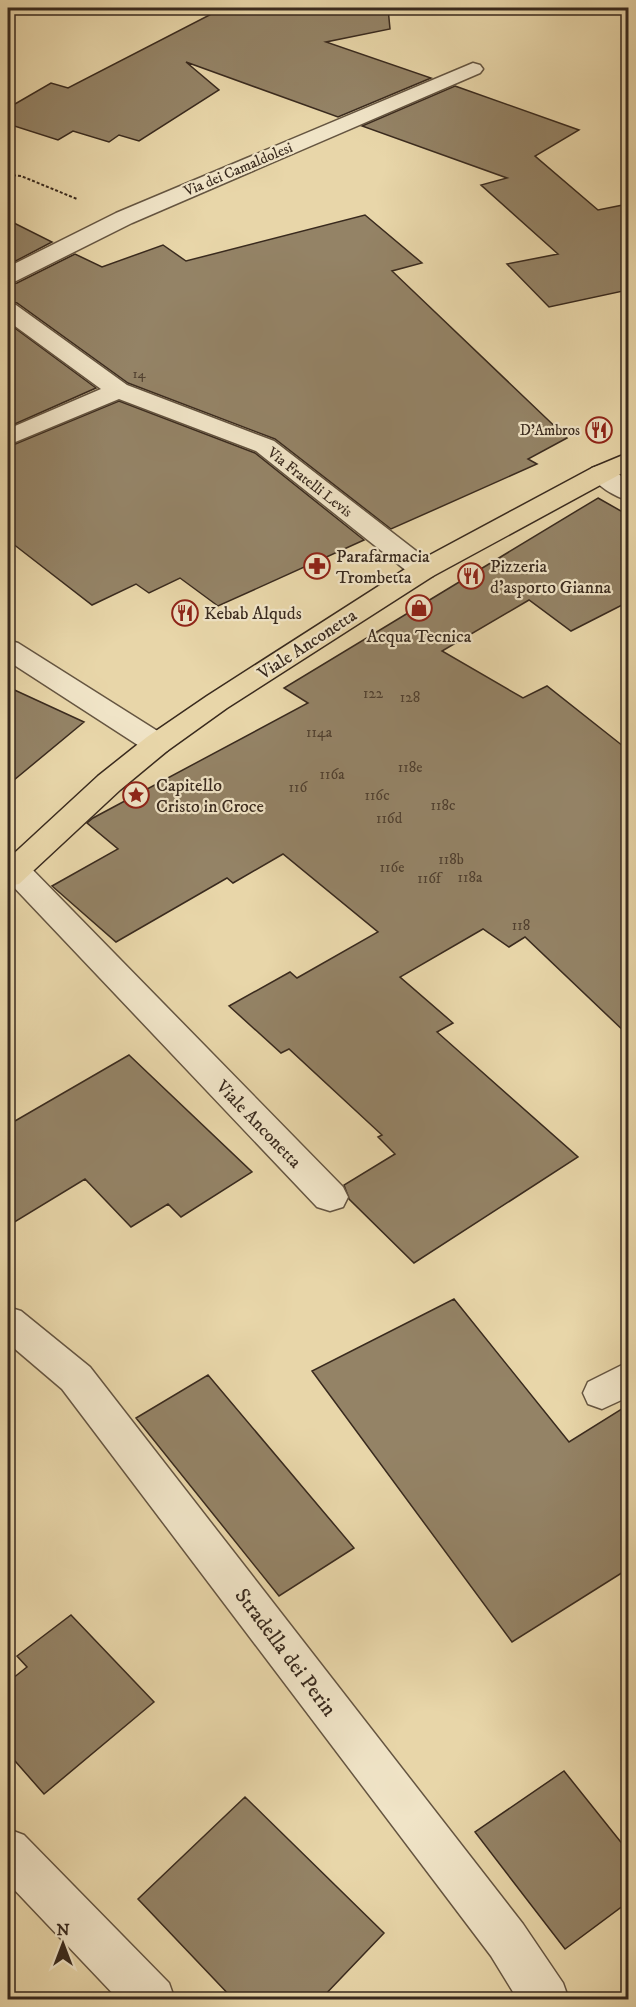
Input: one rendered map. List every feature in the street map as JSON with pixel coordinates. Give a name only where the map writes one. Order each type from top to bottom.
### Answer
[{"type":"main road","name":"Viale Anconetta","points":[[11,873],[109,783],[157,744],[218,702],[423,570],[601,473],[628,461]]},
{"type":"street","name":"Via dei Camaldolesi","points":[[8,276],[124,218],[472,69]]},
{"type":"street","name":"Via Fratelli Levis","points":[[8,310],[118,390],[265,446],[423,570]]},
{"type":"street","points":[[8,438],[118,390]]},
{"type":"street","points":[[601,473],[628,492]]},
{"type":"street","points":[[8,649],[157,744]]},
{"type":"street","name":"Viale Anconetta","points":[[11,873],[330,1197]]},
{"type":"street","name":"Stradella dei Perin","points":[[8,1322],[76,1378],[507,1940],[546,2000]]},
{"type":"street","points":[[8,1851],[152,2000]]},
{"type":"path","points":[[8,176],[21,176],[124,218]]},
{"type":"building","points":[[223,8],[388,8],[390,29],[326,42],[431,78],[338,117],[186,62],[219,90],[139,141],[119,135],[109,142],[73,131],[58,140],[8,124],[8,108],[51,83],[68,88]]},
{"type":"building","points":[[455,86],[579,130],[535,156],[598,210],[628,204],[628,290],[549,307],[507,264],[558,254],[481,185],[507,178],[362,126]]},
{"type":"building","points":[[365,215],[422,263],[392,271],[567,438],[528,459],[537,464],[391,529],[275,439],[128,383],[17,303],[8,301],[8,285],[17,283],[75,254],[102,267],[163,245],[186,261]]},
{"type":"building","points":[[8,220],[52,242],[8,265]]},
{"type":"building","points":[[8,323],[96,388],[8,427]]},
{"type":"building","points":[[119,401],[255,453],[364,540],[218,606],[180,578],[149,593],[136,584],[92,605],[8,540],[8,447]]},
{"type":"building","points":[[598,498],[628,515],[628,602],[571,631],[529,600],[442,651],[523,698],[547,686],[628,750],[628,1035],[525,937],[509,947],[483,929],[400,977],[453,1023],[437,1032],[578,1157],[414,1263],[349,1199],[344,1185],[395,1154],[378,1137],[382,1135],[289,1049],[281,1053],[229,1006],[290,972],[297,978],[378,932],[283,854],[233,883],[227,878],[116,942],[52,886],[118,849],[87,823],[93,818],[308,703],[284,688]]},
{"type":"building","points":[[8,687],[84,722],[8,785]]},
{"type":"building","points":[[129,1055],[252,1172],[181,1217],[168,1204],[131,1227],[85,1179],[8,1226],[8,1125]]},
{"type":"building","points":[[454,1299],[569,1442],[628,1405],[628,1569],[512,1642],[312,1371]]},
{"type":"building","points":[[208,1375],[354,1548],[279,1596],[136,1418]]},
{"type":"building","points":[[71,1615],[154,1702],[44,1794],[8,1753],[8,1682],[27,1667],[17,1656]]},
{"type":"building","points":[[564,1771],[628,1851],[628,1902],[565,1949],[475,1832]]},
{"type":"building","points":[[245,1797],[384,1933],[320,2000],[234,2000],[138,1899]]},
{"type":"place","name":"D'Ambros","points":[[599,430]]},
{"type":"place","name":"Parafarmacia Trombetta","points":[[317,566]]},
{"type":"place","name":"Pizzeria d'asporto Gianna","points":[[471,576]]},
{"type":"place","name":"Acqua Tecnica","points":[[419,608]]},
{"type":"place","name":"Kebab Alquds","points":[[185,613]]},
{"type":"place","name":"Capitello Cristo in Croce","points":[[136,795]]}]
